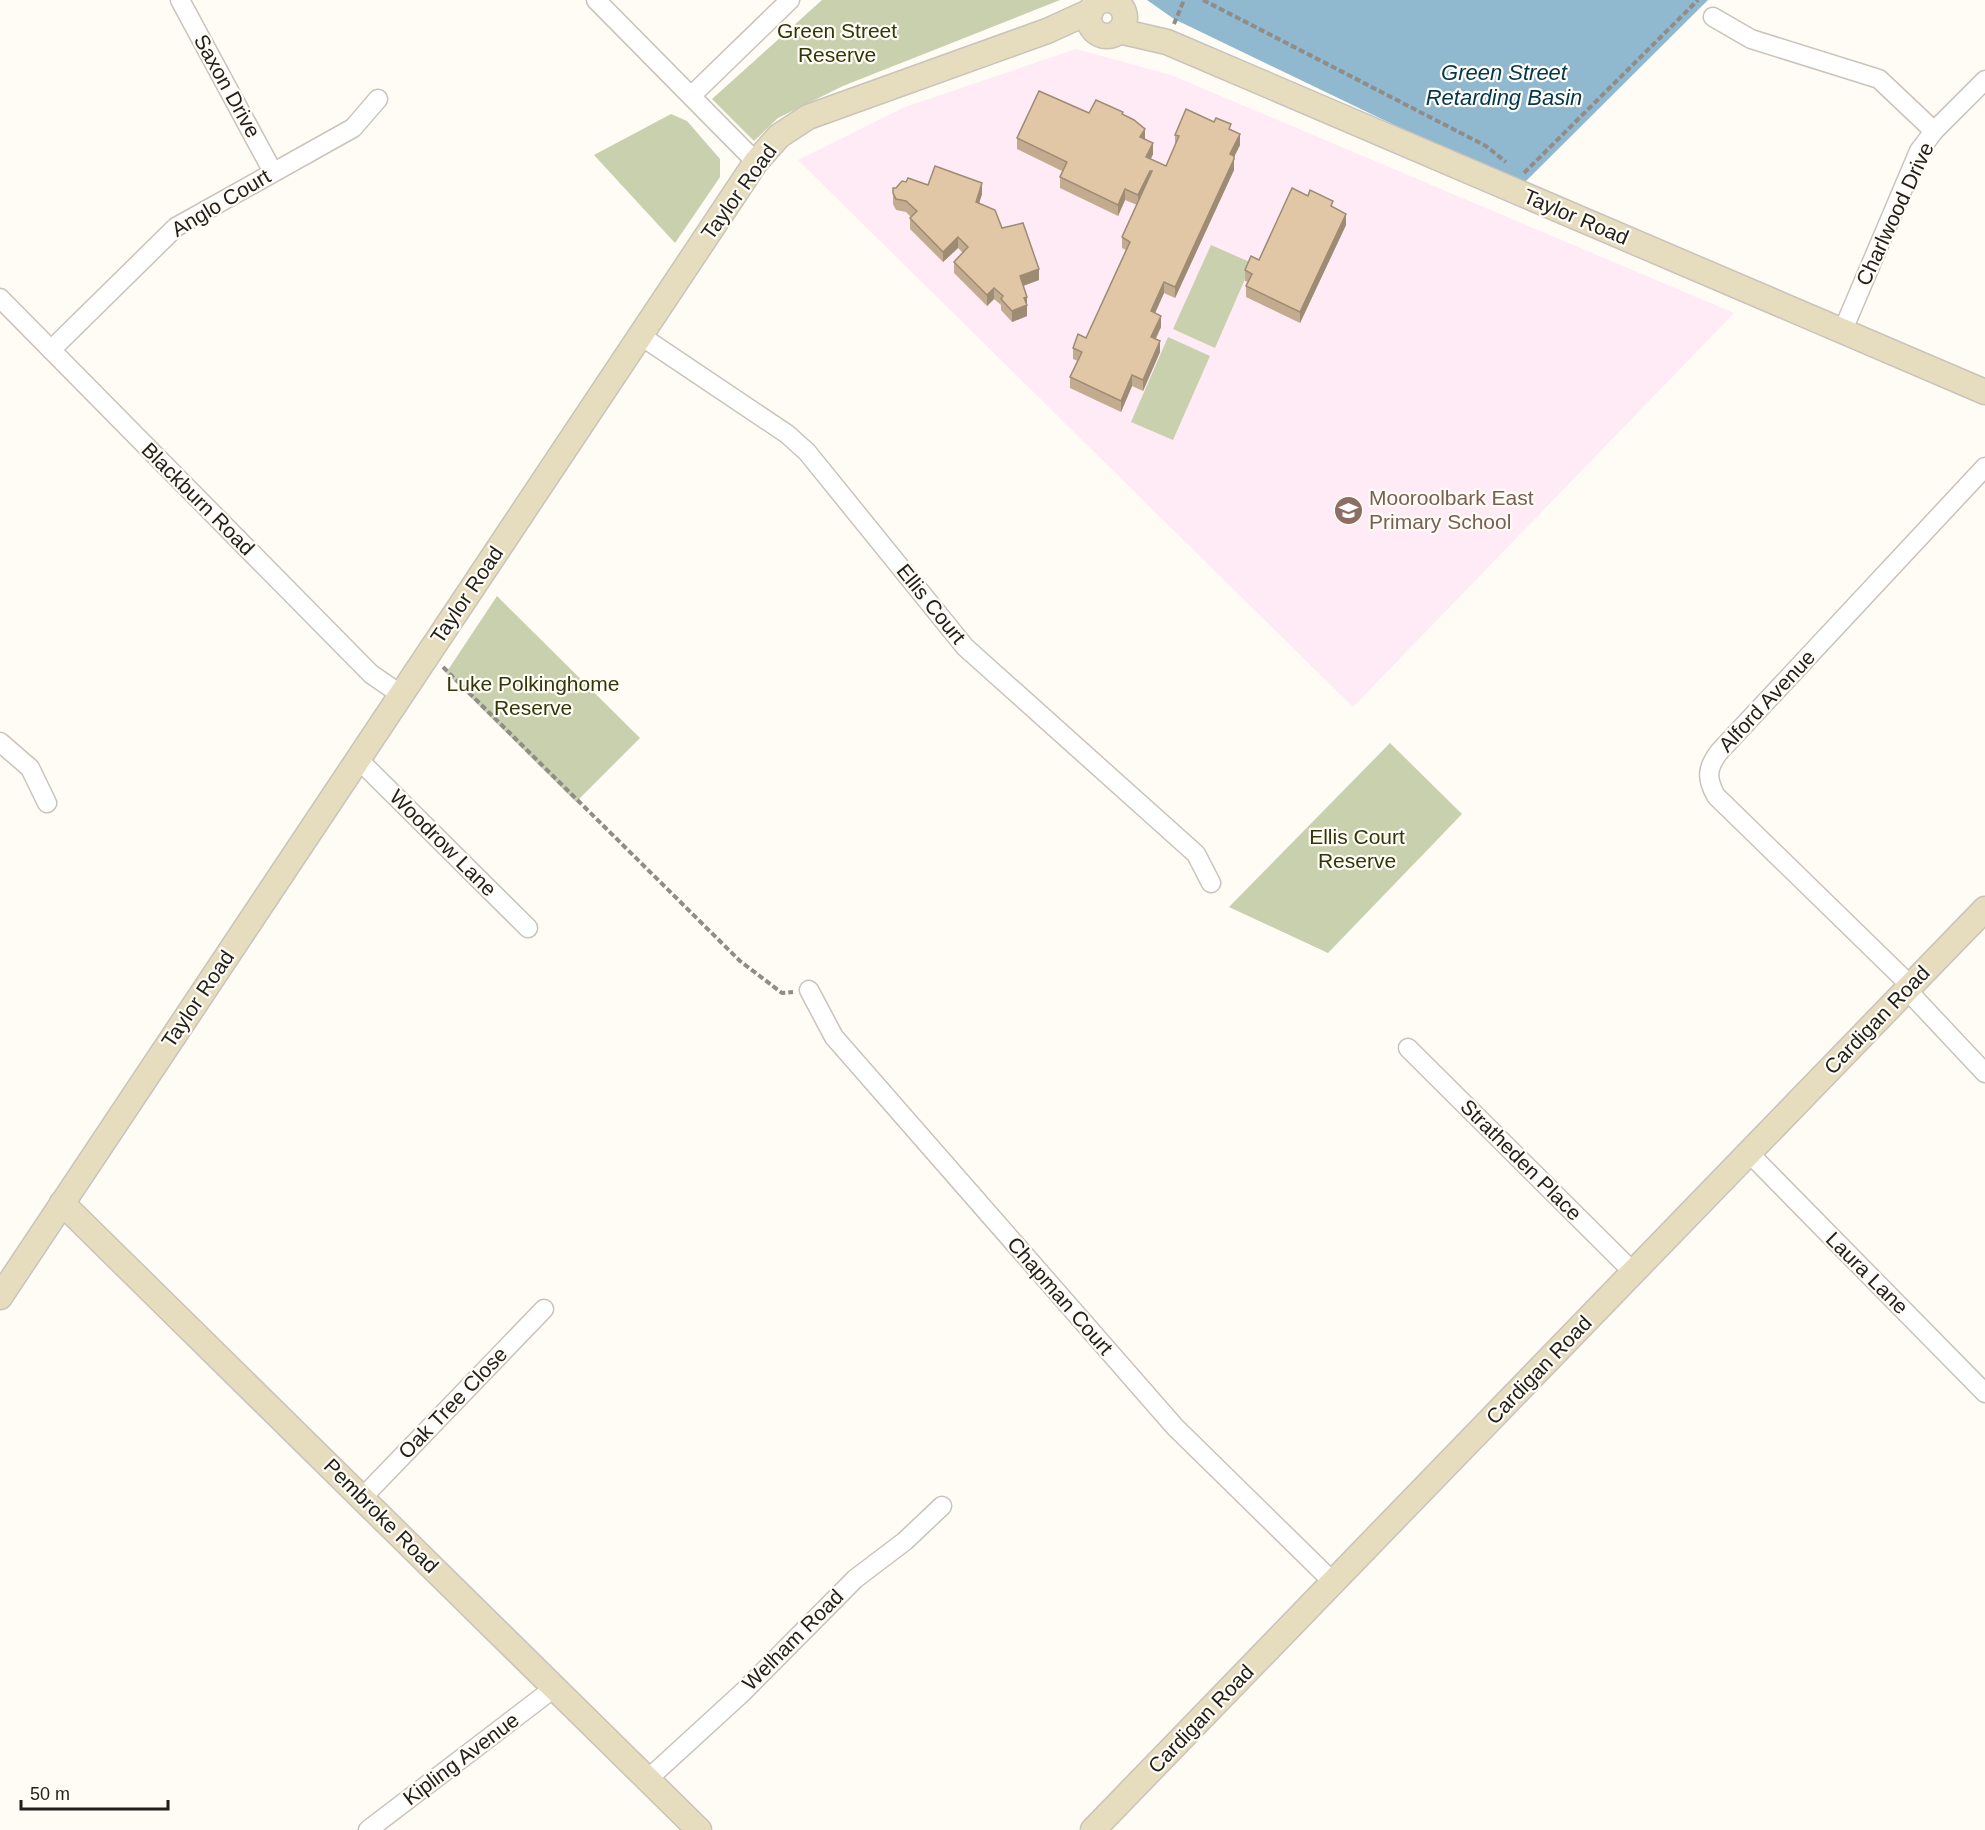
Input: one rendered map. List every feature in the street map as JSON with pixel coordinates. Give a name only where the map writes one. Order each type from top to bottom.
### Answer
[{"type":"street","name":"Saxon Drive","points":[[180,0],[273,171]]},
{"type":"street","points":[[596,0],[756,162]]},
{"type":"street","points":[[691,96],[790,0]]},
{"type":"street","name":"Taylor Road","points":[[0,1297],[756,162],[779,136],[808,117],[1047,31],[1107,12],[1169,37],[1542,204],[1985,392]]},
{"type":"street","points":[[1713,17],[1751,39],[1879,79],[1934,131]]},
{"type":"street","name":"Charlwood Drive","points":[[1843,330],[1919,151],[1934,131],[1985,80]]},
{"type":"street","name":"Anglo Court","points":[[51,350],[176,227],[353,128],[378,99]]},
{"type":"street","name":"Blackburn Road","points":[[0,298],[371,674],[400,694]]},
{"type":"street","name":"Ellis Court","points":[[641,336],[787,434],[807,452],[965,647],[1196,854],[1211,883]]},
{"type":"street","name":"Alford Avenue","points":[[1909,988],[1716,796],[1707,775],[1711,763],[1719,752],[1985,467]]},
{"type":"street","points":[[0,742],[30,768],[47,803]]},
{"type":"street","name":"Woodrow Lane","points":[[358,759],[528,928]]},
{"type":"street","name":"Cardigan Road","points":[[1093,1830],[1985,909]]},
{"type":"street","points":[[1909,988],[1985,1073]]},
{"type":"street","name":"Chapman Court","points":[[809,990],[834,1036],[1174,1427],[1333,1582]]},
{"type":"street","name":"Stratheden Place","points":[[1408,1048],[1634,1273]]},
{"type":"street","name":"Laura Lane","points":[[1749,1153],[1985,1393]]},
{"type":"street","name":"Pembroke Road","points":[[62,1203],[699,1830]]},
{"type":"street","name":"Oak Tree Close","points":[[362,1498],[544,1309]]},
{"type":"street","name":"Welham Road","points":[[648,1779],[743,1692],[855,1578],[905,1541],[942,1506]]},
{"type":"street","name":"Kipling Avenue","points":[[368,1830],[554,1688]]},
{"type":"path","points":[[1169,37],[1184,0]]},
{"type":"path","points":[[1203,0],[1486,146],[1513,167]]},
{"type":"path","points":[[1522,175],[1698,0]]},
{"type":"path","points":[[442,667],[740,961],[782,993],[809,990]]},
{"type":"shaded area","name":"Mooroolbark East Primary School","points":[[1076,49],[1171,75],[1734,313],[1353,707],[798,160],[905,107]]},
{"type":"green space","name":"Green Street Reserve","points":[[822,0],[1060,0],[843,86],[778,118],[754,141],[712,99]]},
{"type":"green space","points":[[671,114],[687,121],[720,159],[720,177],[675,243],[594,155]]},
{"type":"green space","points":[[1211,245],[1252,263],[1215,348],[1173,329]]},
{"type":"green space","points":[[1168,337],[1210,356],[1173,440],[1131,422]]},
{"type":"green space","name":"Luke Polkinghome Reserve","points":[[497,596],[640,738],[576,802],[446,673]]},
{"type":"green space","name":"Ellis Court Reserve","points":[[1390,743],[1462,814],[1328,953],[1229,907]]},
{"type":"water","name":"Green Street Retarding Basin","points":[[1147,0],[1708,0],[1521,186],[1174,19]]},
{"type":"building","points":[[1039,91],[1089,113],[1096,100],[1123,112],[1122,114],[1145,129],[1140,137],[1153,143],[1146,157],[1166,166],[1179,136],[1175,135],[1186,109],[1214,122],[1216,118],[1231,124],[1229,129],[1240,134],[1230,154],[1234,156],[1234,159],[1175,287],[1164,282],[1151,311],[1161,316],[1151,337],[1160,341],[1143,380],[1132,375],[1121,401],[1070,377],[1082,352],[1073,348],[1078,334],[1086,338],[1130,242],[1122,237],[1152,171],[1138,195],[1125,189],[1118,205],[1060,177],[1067,162],[1017,138]]},
{"type":"building","points":[[935,166],[982,183],[976,202],[995,210],[1002,228],[1023,223],[1039,269],[1020,276],[1027,297],[1024,298],[1027,305],[1012,311],[1001,299],[1003,296],[994,288],[987,295],[954,262],[968,247],[958,237],[943,252],[910,218],[917,211],[906,201],[896,199],[893,188],[896,188],[902,181],[906,182],[908,178],[928,185]]},
{"type":"building","points":[[1292,188],[1308,196],[1310,190],[1333,201],[1331,206],[1346,214],[1300,312],[1246,286],[1252,274],[1245,270],[1251,256],[1259,260]]},
{"type":"place","name":"Mooroolbark East Primary School","points":[[1348,510]]}]
